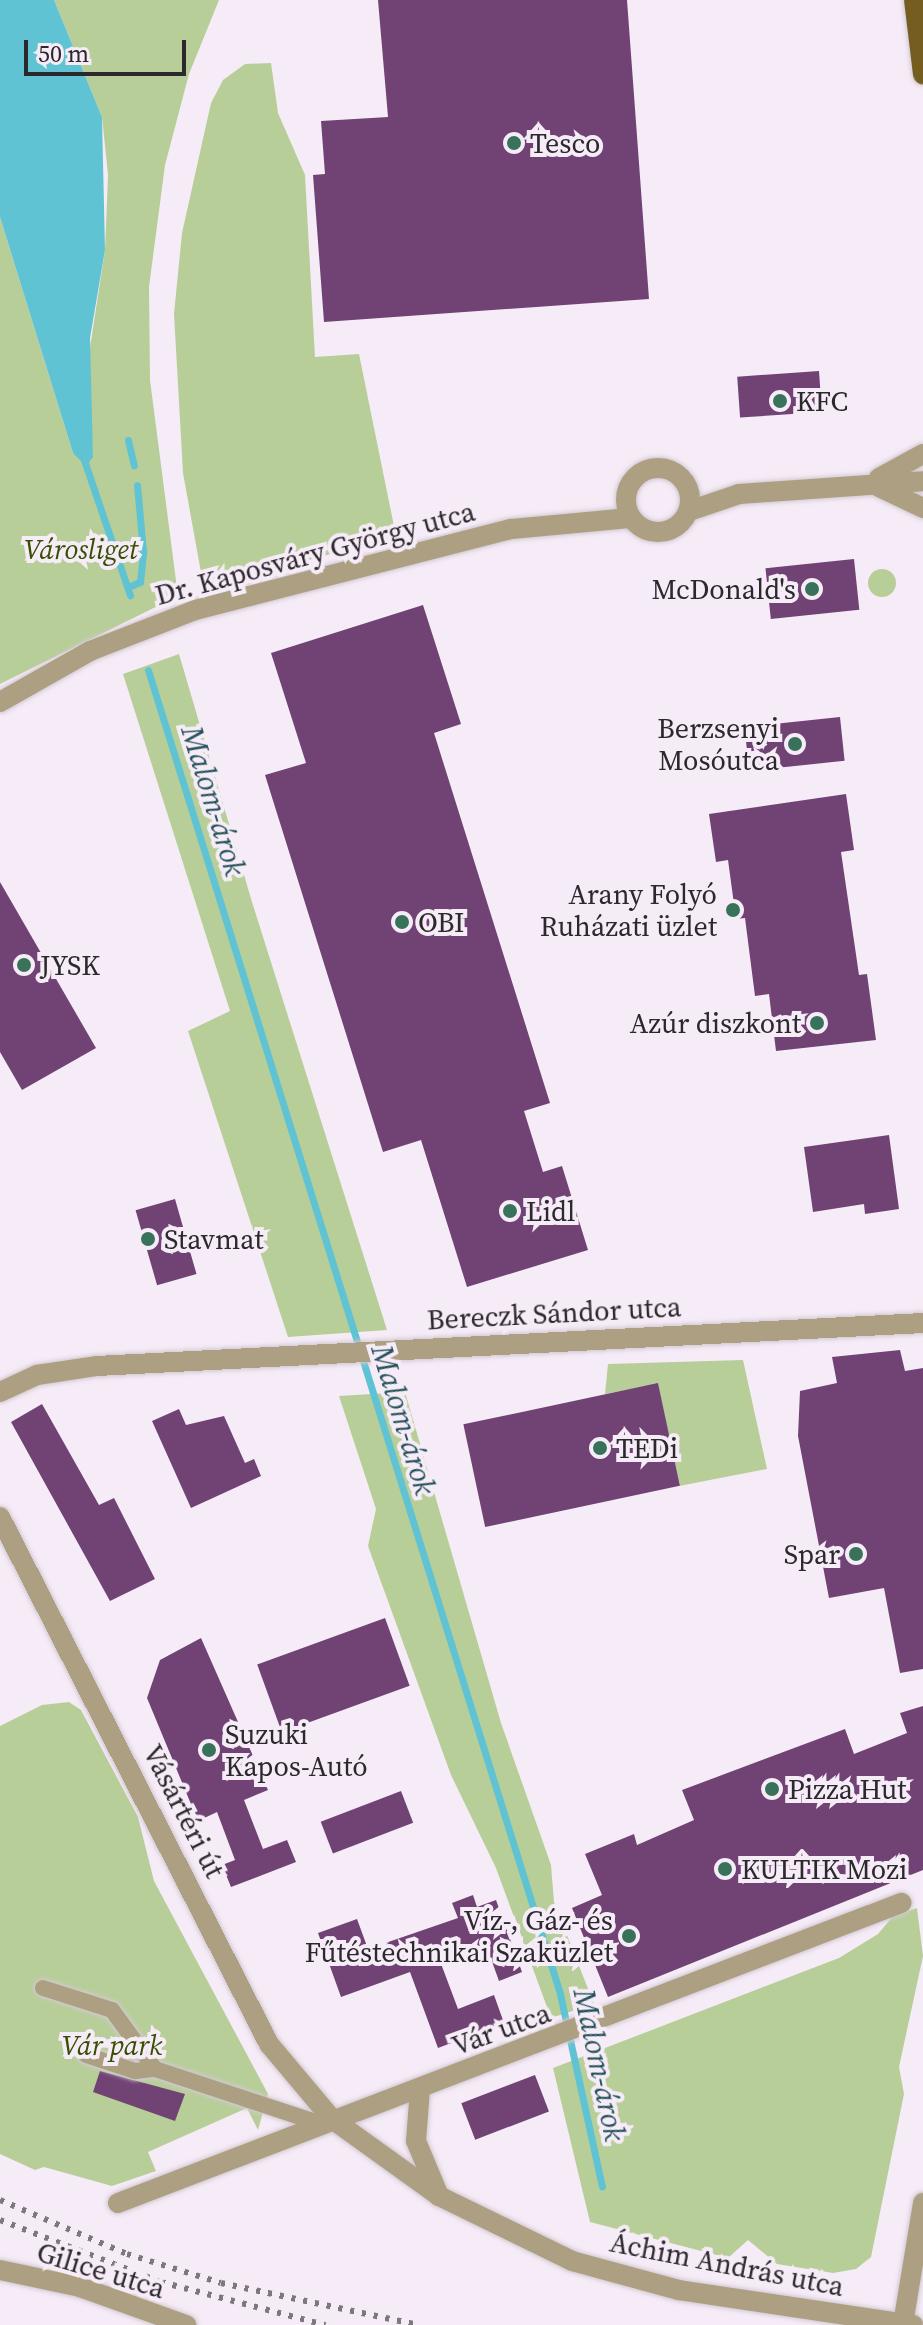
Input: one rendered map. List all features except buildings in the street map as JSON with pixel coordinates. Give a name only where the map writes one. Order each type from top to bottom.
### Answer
[{"type":"main road","points":[[914,0],[923,74]]},
{"type":"street","points":[[868,483],[923,454]]},
{"type":"street","points":[[689,511],[688,488],[674,472],[655,468],[632,480],[626,497],[630,518],[649,531],[663,532],[689,511],[739,494]]},
{"type":"street","points":[[688,488],[739,494],[923,481]]},
{"type":"street","points":[[868,483],[923,508]]},
{"type":"street","name":"Dr. Kaposváry György utca","points":[[566,521],[626,497]]},
{"type":"street","name":"Dr. Kaposváry György utca","points":[[0,702],[90,651],[195,610],[420,549],[566,521],[630,518]]},
{"type":"street","name":"Bereczk Sándor utca","points":[[0,1392],[37,1375],[97,1366],[923,1323]]},
{"type":"street","name":"Vásártéri út","points":[[0,1517],[269,2044],[326,2121]]},
{"type":"street","name":"Vár utca","points":[[118,2203],[326,2121],[578,2031],[901,1903]]},
{"type":"street","points":[[43,1988],[112,2010],[155,2069]]},
{"type":"street","points":[[86,2055],[135,2071],[155,2069],[326,2121]]},
{"type":"street","points":[[420,2089],[416,2141],[439,2196]]},
{"type":"street","name":"Áchim András utca","points":[[326,2121],[439,2196],[510,2235],[624,2277],[908,2324]]},
{"type":"street","points":[[908,2324],[923,2203]]},
{"type":"street","points":[[915,2251],[923,2274]]},
{"type":"street","name":"Gilice utca","points":[[0,2270],[80,2287],[186,2325]]},
{"type":"green space","name":"Városliget","points":[[54,0],[219,0],[189,74],[165,165],[149,287],[150,380],[178,596],[0,684],[0,217],[73,453],[93,457],[87,367],[105,250],[108,175],[102,117]]},
{"type":"green space","points":[[271,63],[278,113],[305,175],[315,357],[359,354],[396,536],[204,589],[183,473],[174,314],[182,233],[211,103],[223,80],[245,64]]},
{"type":"green space","points":[[882,569],[892,573],[896,583],[892,593],[882,597],[872,593],[868,583],[872,573]]},
{"type":"green space","points":[[179,654],[252,902],[387,1330],[288,1337],[188,1031],[230,1011],[123,674]]},
{"type":"green space","points":[[743,1360],[767,1469],[679,1486],[658,1384],[605,1394],[608,1364]]},
{"type":"green space","points":[[405,1392],[501,1723],[551,1865],[554,1902],[594,2004],[551,2018],[496,1868],[451,1775],[368,1546],[376,1509],[339,1396]]},
{"type":"green space","name":"Vár park","points":[[69,1702],[81,1710],[138,1817],[154,1881],[268,2094],[258,2130],[247,2108],[148,2152],[156,2171],[112,2186],[44,2167],[35,2170],[0,2154],[0,1726],[42,1705]]},
{"type":"green space","points":[[917,1908],[923,1956],[899,2067],[904,2094],[871,2257],[856,2269],[833,2273],[777,2264],[748,2240],[728,2258],[590,2222],[553,2068],[839,1958],[878,1934],[893,1916]]},
{"type":"water","points":[[0,0],[54,0],[102,117],[105,250],[90,338],[93,457],[86,466],[73,453],[0,217]]},
{"type":"waterway","points":[[128,440],[134,465]]},
{"type":"waterway","name":"Malom-árok","points":[[84,460],[130,595]]},
{"type":"waterway","points":[[128,587],[140,582],[143,551],[137,485]]},
{"type":"waterway","name":"Malom-árok","points":[[148,670],[560,1994],[602,2186]]},
{"type":"railway","points":[[0,2200],[127,2254],[221,2283],[419,2325]]},
{"type":"railway","points":[[0,2220],[161,2282],[325,2325]]},
{"type":"place","name":"Tesco","points":[[514,143]]},
{"type":"place","name":"KFC","points":[[780,401]]},
{"type":"place","name":"McDonald's","points":[[812,589]]},
{"type":"place","name":"Berzsenyi Mosóutca","points":[[795,744]]},
{"type":"place","name":"Arany Folyó Ruházati üzlet","points":[[733,910]]},
{"type":"place","name":"OBI","points":[[402,922]]},
{"type":"place","name":"JYSK","points":[[24,965]]},
{"type":"place","name":"Azúr diszkont","points":[[817,1023]]},
{"type":"place","name":"Lidl","points":[[510,1211]]},
{"type":"place","name":"Stavmat","points":[[148,1239]]},
{"type":"place","name":"TEDi","points":[[600,1448]]},
{"type":"place","name":"Spar","points":[[856,1554]]},
{"type":"place","name":"Suzuki Kapos-Autó","points":[[209,1750]]},
{"type":"place","name":"Pizza Hut","points":[[772,1789]]},
{"type":"place","name":"KULTIK Mozi","points":[[725,1869]]},
{"type":"place","name":"Víz-, Gáz- és Fűtéstechnikai Szaküzlet","points":[[629,1936]]}]
